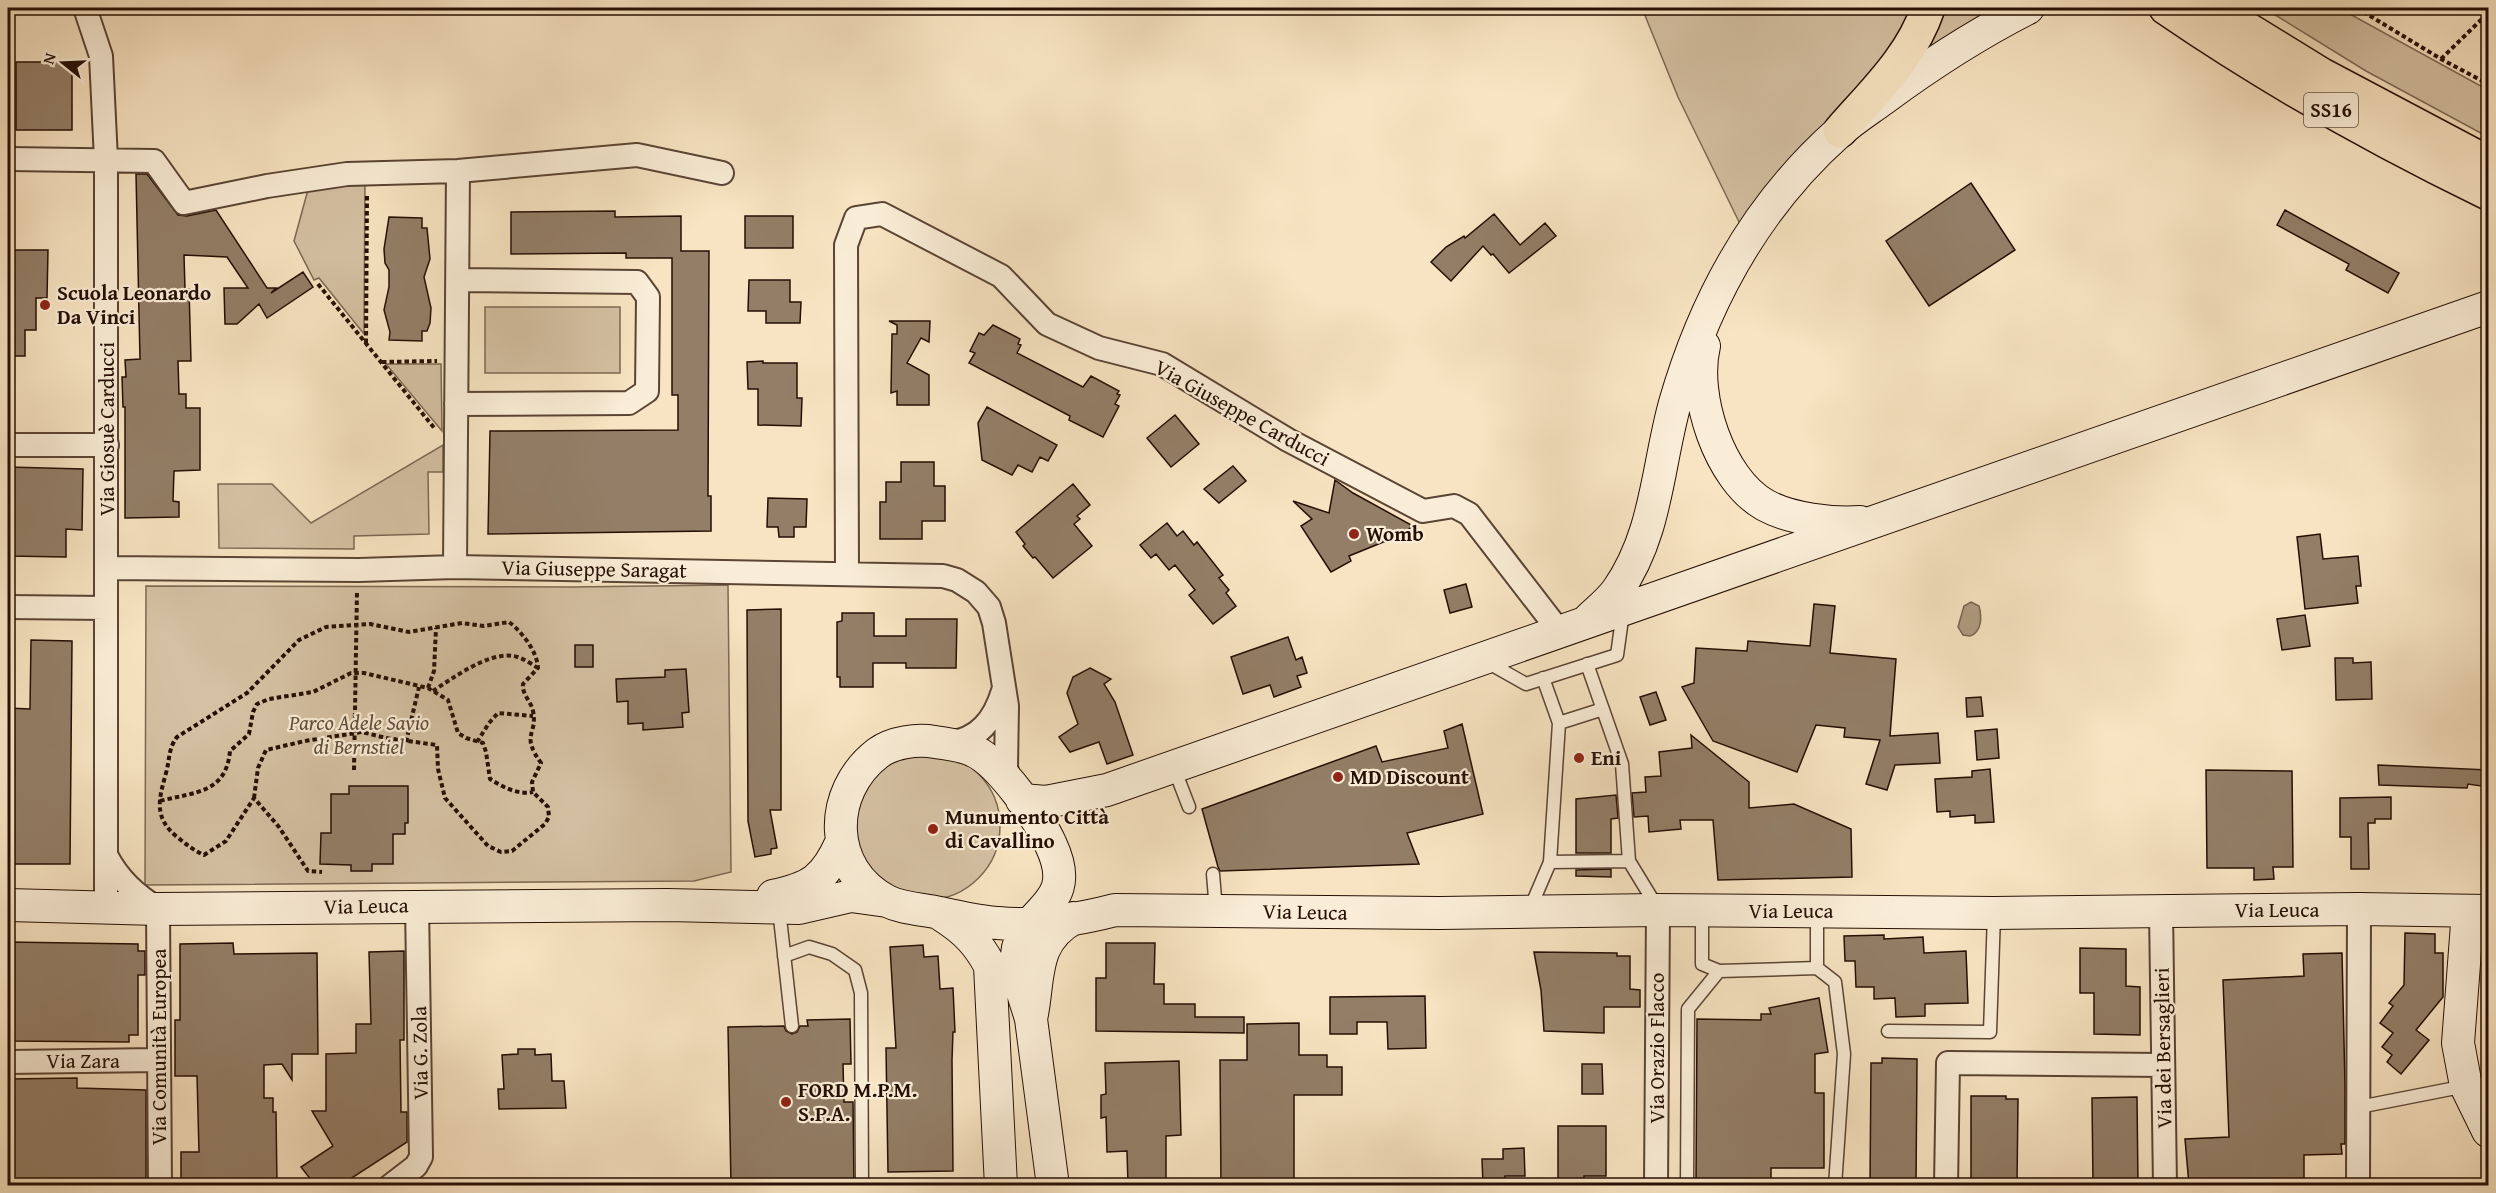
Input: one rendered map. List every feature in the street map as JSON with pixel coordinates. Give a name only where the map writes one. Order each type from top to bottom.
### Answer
[{"type":"highway","points":[[1840,131],[1890,75],[1913,41],[1928,8]]},
{"type":"highway","name":"SS16","points":[[2213,8],[2322,75],[2488,163]]},
{"type":"highway","name":"SS16","points":[[2173,12],[2297,91],[2414,157],[2488,193]]},
{"type":"main road","points":[[1573,628],[1615,594],[1641,548],[1651,520],[1673,411],[1686,365],[1721,285],[1754,228],[1840,131],[1943,57],[2028,8]]},
{"type":"main road","points":[[1721,285],[1700,361],[1702,391],[1709,427],[1726,465],[1765,505],[1797,516],[1838,523],[1879,521]]},
{"type":"main road","points":[[1016,791],[1046,802],[1107,790],[2488,307]]},
{"type":"main road","points":[[1032,923],[997,923],[910,908],[886,901],[851,869],[841,843],[842,820],[848,793],[859,772],[880,752],[918,739],[977,752],[990,760],[1016,791],[1054,852],[1059,883],[1054,898],[1022,935],[1017,970],[1031,1019],[1053,1185]]},
{"type":"main road","points":[[1054,852],[1071,815],[1107,790]]},
{"type":"main road","name":"Via Leuca","points":[[725,906],[786,893],[813,883],[832,862],[841,843]]},
{"type":"main road","name":"Via Leuca","points":[[1054,852],[1067,881],[1096,901],[1115,910]]},
{"type":"main road","name":"Via Leuca","points":[[8,905],[158,909],[417,905],[779,907],[813,906],[852,896],[886,901]]},
{"type":"main road","name":"Via Leuca","points":[[1032,923],[1089,917],[1115,910],[1528,912],[1702,910],[1994,913],[2359,909],[2478,911]]},
{"type":"main road","points":[[2478,911],[2458,1043],[2466,1086],[2488,1131]]},
{"type":"main road","points":[[937,912],[963,929],[980,946],[990,966],[1001,1185]]},
{"type":"main road","points":[[1031,1019],[1036,994],[1038,960],[1045,944],[1074,918]]},
{"type":"street","name":"Via Giosuè Carducci","points":[[85,8],[101,56],[106,160],[105,908]]},
{"type":"street","points":[[8,159],[154,161],[184,203],[267,186],[347,174],[458,171],[637,155],[722,173]]},
{"type":"street","points":[[455,567],[458,171]]},
{"type":"street","name":"Via Giuseppe Carducci","points":[[847,573],[846,245],[856,218],[882,214],[1001,276],[1047,324],[1099,348],[1162,364],[1288,440],[1423,511],[1454,506],[1469,514],[1573,628]]},
{"type":"street","points":[[456,404],[629,403],[647,391],[648,297],[637,282],[458,280]]},
{"type":"street","points":[[8,445],[107,445]]},
{"type":"street","name":"Via Giuseppe Saragat","points":[[107,568],[359,570],[455,567],[943,576],[957,580],[976,592],[989,607],[994,623],[1007,706],[1006,767],[1016,791]]},
{"type":"street","points":[[8,607],[106,608]]},
{"type":"street","points":[[945,744],[963,741],[977,734],[993,716],[1004,687]]},
{"type":"street","points":[[105,854],[122,881],[158,909]]},
{"type":"street","name":"Via G. Zola","points":[[390,1185],[416,1166],[421,1157],[417,905]]},
{"type":"street","name":"Via Comunità Europea","points":[[158,909],[160,1185]]},
{"type":"street","points":[[2358,1185],[2359,909]]},
{"type":"street","name":"Via Orazio Flacco","points":[[1656,1185],[1658,910]]},
{"type":"street","name":"Via dei Bersaglieri","points":[[2161,911],[2165,1185]]},
{"type":"street","name":"Via Zara","points":[[8,1062],[158,1060]]},
{"type":"street","points":[[1946,1185],[1948,1063],[2163,1065]]},
{"type":"lane","points":[[1484,660],[1526,684],[1617,655],[1623,611]]},
{"type":"lane","points":[[1587,664],[1622,765],[1629,861],[1658,910]]},
{"type":"lane","points":[[1528,912],[1550,862],[1559,723],[1543,678]]},
{"type":"lane","points":[[1559,723],[1603,709]]},
{"type":"lane","points":[[1174,767],[1189,807]]},
{"type":"lane","points":[[1550,862],[1629,861]]},
{"type":"lane","points":[[1213,874],[1216,911]]},
{"type":"lane","points":[[779,907],[792,1026]]},
{"type":"lane","points":[[1702,910],[1702,964],[1719,971],[1817,968],[1836,982],[1844,1054],[1835,1185]]},
{"type":"lane","points":[[1816,911],[1817,968]]},
{"type":"lane","points":[[1888,1031],[1990,1032],[1994,913]]},
{"type":"lane","points":[[784,956],[809,947],[832,954],[855,970],[861,993],[862,1185]]},
{"type":"lane","points":[[1687,1185],[1688,1009],[1719,971]]},
{"type":"lane","points":[[2359,1107],[2466,1086]]},
{"type":"path","points":[[2357,8],[2488,84]]},
{"type":"path","points":[[2441,58],[2488,13]]},
{"type":"path","points":[[366,343],[367,192],[377,192]]},
{"type":"path","points":[[318,284],[444,440],[456,447]]},
{"type":"path","points":[[381,362],[443,361]]},
{"type":"path","points":[[354,770],[355,625],[359,570]]},
{"type":"path","points":[[509,622],[519,629],[537,659],[538,668],[522,684],[522,690],[533,709],[529,738],[533,751],[541,763],[532,782],[533,792],[548,807],[549,817],[545,824],[512,851],[501,852],[489,846],[446,798],[438,769],[437,745],[406,742],[363,732],[266,750],[258,768],[254,798],[226,841],[204,855],[193,850],[165,827],[160,817],[160,789],[167,772],[170,746],[177,737],[247,693],[299,640],[326,627],[370,624],[409,632],[462,623],[484,626],[509,622]]},
{"type":"path","points":[[428,688],[434,671],[436,628]]},
{"type":"path","points":[[433,691],[467,669],[503,655],[516,656],[538,668]]},
{"type":"path","points":[[160,801],[211,788],[221,778],[229,760],[230,751],[249,734],[253,712],[257,704],[269,699],[313,692],[355,673],[364,673],[428,688],[448,700],[458,733],[483,743],[490,779],[504,788],[524,793],[533,792]]},
{"type":"path","points":[[406,742],[419,687]]},
{"type":"path","points":[[477,742],[498,713],[533,716]]},
{"type":"path","points":[[254,798],[279,827],[308,872],[322,872]]},
{"type":"green space","points":[[1642,8],[1914,8],[1893,46],[1741,226],[1678,97]]},
{"type":"green space","points":[[1938,8],[1995,8],[1921,55]]},
{"type":"green space","points":[[2264,8],[2339,8],[2488,90],[2488,137],[2366,71]]},
{"type":"green space","points":[[365,180],[364,334],[319,278],[314,280],[294,241],[309,186]]},
{"type":"green space","points":[[485,307],[620,307],[620,373],[485,373]]},
{"type":"green space","points":[[386,364],[441,364],[442,431]]},
{"type":"green space","points":[[443,445],[443,472],[428,472],[429,534],[354,536],[354,549],[219,548],[218,484],[272,484],[311,523]]},
{"type":"green space","name":"Parco Adele Savio di Bernstiel","points":[[728,585],[731,872],[694,881],[145,885],[146,586]]},
{"type":"green space","points":[[926,752],[954,757],[979,773],[995,798],[1000,826],[995,854],[979,879],[954,895],[926,900],[898,895],[873,879],[857,854],[852,826],[857,798],[873,773],[898,757]]},
{"type":"shaded area","points":[[1971,602],[1979,606],[1981,619],[1979,628],[1970,636],[1963,635],[1958,627],[1964,606]]},
{"type":"building","points":[[16,62],[72,62],[72,130],[16,130]]},
{"type":"building","points":[[136,174],[147,174],[178,215],[187,216],[216,210],[267,288],[276,288],[271,293],[303,272],[313,287],[267,318],[259,304],[237,324],[225,324],[224,288],[248,288],[227,257],[184,255],[185,289],[189,289],[191,361],[178,361],[179,394],[186,394],[186,408],[200,408],[200,470],[174,471],[173,501],[179,502],[179,517],[125,518],[125,407],[123,407],[122,377],[126,377],[125,360],[140,359]]},
{"type":"building","points":[[1971,183],[2015,250],[1929,306],[1886,241]]},
{"type":"building","points":[[2285,210],[2399,273],[2388,293],[2346,270],[2349,264],[2277,225]]},
{"type":"building","points":[[615,211],[615,217],[681,216],[681,251],[709,251],[708,496],[711,496],[711,531],[488,534],[490,431],[678,430],[678,395],[672,395],[672,258],[626,258],[626,253],[511,254],[511,212]]},
{"type":"building","points":[[1494,214],[1520,245],[1545,223],[1556,236],[1509,273],[1483,246],[1451,281],[1431,262],[1446,247],[1464,236],[1465,238]]},
{"type":"building","points":[[745,216],[793,216],[793,248],[745,248]]},
{"type":"building","points":[[389,217],[422,218],[422,228],[427,228],[430,259],[424,277],[431,308],[430,323],[427,331],[422,331],[422,341],[389,340],[390,332],[384,310],[389,287],[389,270],[385,263],[384,249]]},
{"type":"building","points":[[8,250],[48,250],[47,298],[36,298],[36,330],[25,330],[25,356],[8,356]]},
{"type":"building","points":[[749,280],[790,280],[790,302],[801,302],[800,323],[766,323],[766,311],[748,311]]},
{"type":"building","points":[[889,321],[930,321],[929,342],[921,338],[907,363],[929,375],[929,405],[897,405],[897,391],[891,393],[892,334],[897,334],[897,325]]},
{"type":"building","points":[[993,325],[1020,339],[1018,344],[1021,345],[1017,353],[1083,387],[1091,376],[1119,391],[1117,394],[1120,395],[1115,404],[1119,406],[1103,437],[1069,420],[1070,416],[969,363],[975,353],[970,351],[979,333],[984,335]]},
{"type":"building","points":[[763,361],[763,363],[797,363],[797,398],[802,398],[801,426],[758,425],[758,389],[748,389],[747,362]]},
{"type":"building","points":[[987,407],[1057,445],[1048,461],[1040,457],[1032,472],[1018,465],[1012,475],[982,460],[978,423]]},
{"type":"building","points":[[1175,415],[1199,444],[1171,467],[1147,438]]},
{"type":"building","points":[[901,462],[934,462],[934,486],[945,486],[945,521],[922,521],[922,539],[880,539],[880,502],[886,502],[886,482],[901,482]]},
{"type":"building","points":[[1233,466],[1246,481],[1219,503],[1204,489]]},
{"type":"building","points":[[8,467],[83,469],[82,530],[66,529],[66,557],[8,556]]},
{"type":"building","name":"Womb","points":[[1335,480],[1353,493],[1413,526],[1398,536],[1349,556],[1351,561],[1331,572],[1301,526],[1312,519],[1293,501],[1329,513]]},
{"type":"building","points":[[1073,484],[1090,505],[1077,516],[1080,519],[1074,524],[1092,546],[1053,578],[1023,546],[1025,544],[1016,532]]},
{"type":"building","points":[[768,498],[807,499],[806,527],[794,527],[794,537],[779,537],[778,527],[767,527]]},
{"type":"building","points":[[1167,523],[1177,536],[1183,531],[1194,545],[1197,542],[1223,575],[1219,578],[1229,590],[1226,593],[1236,606],[1213,624],[1189,595],[1195,590],[1175,565],[1169,570],[1156,554],[1151,558],[1140,545]]},
{"type":"building","points":[[2320,534],[2323,559],[2358,556],[2361,586],[2356,586],[2358,603],[2305,609],[2297,537]]},
{"type":"building","points":[[1466,584],[1472,607],[1450,613],[1444,590]]},
{"type":"building","points":[[1814,604],[1835,606],[1830,653],[1896,659],[1890,736],[1938,733],[1940,763],[1895,765],[1887,790],[1866,784],[1880,740],[1844,737],[1845,728],[1816,725],[1797,772],[1713,741],[1682,687],[1694,683],[1696,648],[1747,651],[1748,641],[1810,646]]},
{"type":"building","points":[[781,609],[781,810],[770,810],[777,848],[771,849],[771,854],[755,857],[748,821],[747,610]]},
{"type":"building","points":[[842,613],[874,613],[874,636],[906,636],[906,619],[957,619],[956,668],[906,668],[906,663],[873,663],[873,687],[840,687],[840,677],[837,677],[837,622],[842,621]]},
{"type":"building","points":[[2305,615],[2310,646],[2282,650],[2277,619]]},
{"type":"building","points":[[1288,637],[1296,660],[1302,657],[1307,673],[1297,676],[1301,687],[1274,697],[1270,685],[1243,694],[1231,657]]},
{"type":"building","points":[[31,640],[72,641],[70,864],[8,864],[8,708],[30,709]]},
{"type":"building","points":[[575,645],[593,645],[593,667],[575,667]]},
{"type":"building","points":[[2335,658],[2353,658],[2353,663],[2371,662],[2372,699],[2336,700]]},
{"type":"building","points":[[1090,668],[1111,679],[1104,684],[1115,702],[1133,755],[1107,764],[1099,742],[1070,752],[1059,737],[1078,724],[1067,693],[1073,677]]},
{"type":"building","points":[[686,669],[689,712],[682,713],[683,727],[643,730],[643,723],[628,724],[628,701],[617,702],[616,679],[665,677],[665,670]]},
{"type":"building","points":[[1656,692],[1666,720],[1650,725],[1640,697]]},
{"type":"building","points":[[1981,697],[1983,716],[1967,717],[1966,698]]},
{"type":"building","name":"MD Discount","points":[[1462,724],[1483,814],[1407,833],[1419,864],[1220,871],[1202,809],[1376,746],[1382,762],[1448,748],[1444,731]]},
{"type":"building","points":[[1997,729],[1999,758],[1977,760],[1975,731]]},
{"type":"building","points":[[1691,735],[1749,782],[1749,808],[1794,804],[1851,829],[1852,877],[1718,880],[1713,820],[1680,820],[1681,829],[1649,832],[1648,816],[1634,817],[1632,793],[1646,792],[1645,777],[1661,776],[1659,752],[1692,748]]},
{"type":"building","points":[[2378,765],[2488,770],[2488,787],[2468,784],[2467,788],[2379,785]]},
{"type":"building","points":[[1990,769],[1994,822],[1975,823],[1975,815],[1950,817],[1950,811],[1937,812],[1935,779],[1972,777],[1972,771]]},
{"type":"building","points":[[2206,770],[2292,771],[2293,867],[2273,867],[2274,879],[2254,880],[2254,868],[2207,868]]},
{"type":"building","points":[[349,786],[408,786],[408,823],[405,823],[405,834],[393,834],[393,864],[372,864],[372,871],[351,871],[351,865],[320,864],[321,833],[331,833],[331,794],[349,794]]},
{"type":"building","points":[[1616,795],[1618,818],[1611,819],[1611,853],[1576,853],[1576,799]]},
{"type":"building","points":[[2391,797],[2391,819],[2375,819],[2375,823],[2368,823],[2369,869],[2351,869],[2351,837],[2340,837],[2340,798]]},
{"type":"building","points":[[1611,869],[1611,877],[1576,876],[1576,870]]},
{"type":"building","points":[[2405,933],[2435,934],[2435,953],[2443,953],[2443,997],[2416,1030],[2429,1040],[2401,1074],[2387,1062],[2392,1055],[2382,1047],[2393,1033],[2380,1023],[2393,1006],[2389,1003],[2404,985]]},
{"type":"building","points":[[1884,935],[1884,939],[1923,937],[1924,953],[1966,951],[1968,1003],[1925,1004],[1925,1016],[1896,1017],[1895,998],[1874,999],[1874,987],[1856,987],[1855,961],[1845,961],[1844,936]]},
{"type":"building","points":[[8,942],[138,944],[138,951],[145,951],[145,975],[138,975],[138,1035],[129,1035],[129,1042],[8,1041]]},
{"type":"building","points":[[233,943],[234,954],[317,953],[318,1054],[292,1054],[292,1080],[282,1064],[264,1065],[264,1098],[273,1098],[273,1112],[276,1112],[277,1185],[181,1185],[181,1152],[199,1152],[197,1076],[175,1076],[175,1020],[180,1020],[180,944]]},
{"type":"building","points":[[1106,943],[1155,943],[1154,984],[1164,984],[1164,1004],[1195,1004],[1195,1017],[1244,1017],[1244,1033],[1096,1031],[1096,978],[1106,978]]},
{"type":"building","points":[[923,945],[924,957],[938,956],[940,989],[953,988],[955,1032],[953,1032],[952,1060],[953,1171],[888,1172],[886,1048],[896,1048],[890,947]]},
{"type":"building","points":[[2080,948],[2126,949],[2126,986],[2140,987],[2140,1035],[2094,1034],[2094,993],[2080,993]]},
{"type":"building","points":[[404,951],[404,1040],[400,1040],[401,1112],[407,1112],[407,1142],[341,1185],[315,1185],[301,1167],[333,1146],[312,1111],[326,1111],[326,1054],[356,1053],[356,1024],[371,1024],[369,952]]},
{"type":"building","points":[[1534,952],[1617,953],[1617,956],[1630,956],[1630,989],[1640,990],[1640,1007],[1604,1007],[1604,1033],[1544,1031],[1541,990]]},
{"type":"building","points":[[2342,953],[2345,1144],[2341,1144],[2342,1154],[2304,1155],[2304,1185],[2189,1185],[2185,1139],[2229,1137],[2223,980],[2304,976],[2303,954]]},
{"type":"building","points":[[1425,996],[1426,1048],[1388,1049],[1387,1022],[1357,1022],[1357,1034],[1330,1034],[1330,997]]},
{"type":"building","points":[[1819,998],[1828,1052],[1815,1054],[1815,1093],[1824,1093],[1824,1168],[1771,1168],[1771,1185],[1696,1183],[1697,1019],[1761,1020],[1761,1014],[1771,1014],[1769,1008]]},
{"type":"building","name":"FORD M.P.M. S.P.A.","points":[[850,1019],[851,1064],[843,1064],[844,1102],[853,1102],[854,1185],[731,1185],[728,1027],[784,1026],[786,1031],[792,1034],[797,1032],[800,1026],[808,1026],[807,1020]]},
{"type":"building","points":[[1299,1023],[1299,1055],[1327,1055],[1327,1067],[1342,1067],[1342,1095],[1294,1095],[1294,1185],[1221,1185],[1220,1060],[1247,1060],[1247,1024]]},
{"type":"building","points":[[518,1049],[535,1049],[535,1055],[551,1054],[552,1081],[564,1081],[566,1108],[499,1109],[498,1089],[504,1089],[502,1055],[518,1054]]},
{"type":"building","points":[[1882,1058],[1917,1059],[1916,1185],[1870,1185],[1871,1063],[1882,1063]]},
{"type":"building","points":[[1179,1061],[1181,1135],[1166,1136],[1166,1185],[1128,1185],[1127,1151],[1107,1152],[1106,1117],[1101,1118],[1101,1095],[1106,1094],[1105,1063]]},
{"type":"building","points":[[1582,1064],[1602,1064],[1603,1094],[1582,1094]]},
{"type":"building","points":[[77,1078],[77,1088],[146,1090],[146,1185],[8,1185],[8,1079]]},
{"type":"building","points":[[1971,1096],[2006,1096],[2006,1099],[2018,1099],[2017,1185],[1971,1185]]},
{"type":"building","points":[[2137,1097],[2138,1185],[2093,1185],[2092,1098]]},
{"type":"building","points":[[1558,1126],[1606,1126],[1606,1176],[1584,1176],[1584,1185],[1558,1185]]},
{"type":"building","points":[[1524,1148],[1525,1176],[1505,1176],[1505,1185],[1483,1185],[1482,1159],[1503,1159],[1503,1149]]},
{"type":"place","name":"Scuola Leonardo Da Vinci","points":[[45,305]]},
{"type":"place","name":"Womb","points":[[1354,534]]},
{"type":"place","name":"Eni","points":[[1579,758]]},
{"type":"place","name":"MD Discount","points":[[1338,777]]},
{"type":"place","name":"Munumento Città di Cavallino","points":[[933,829]]},
{"type":"place","name":"FORD M.P.M. S.P.A.","points":[[786,1102]]}]
